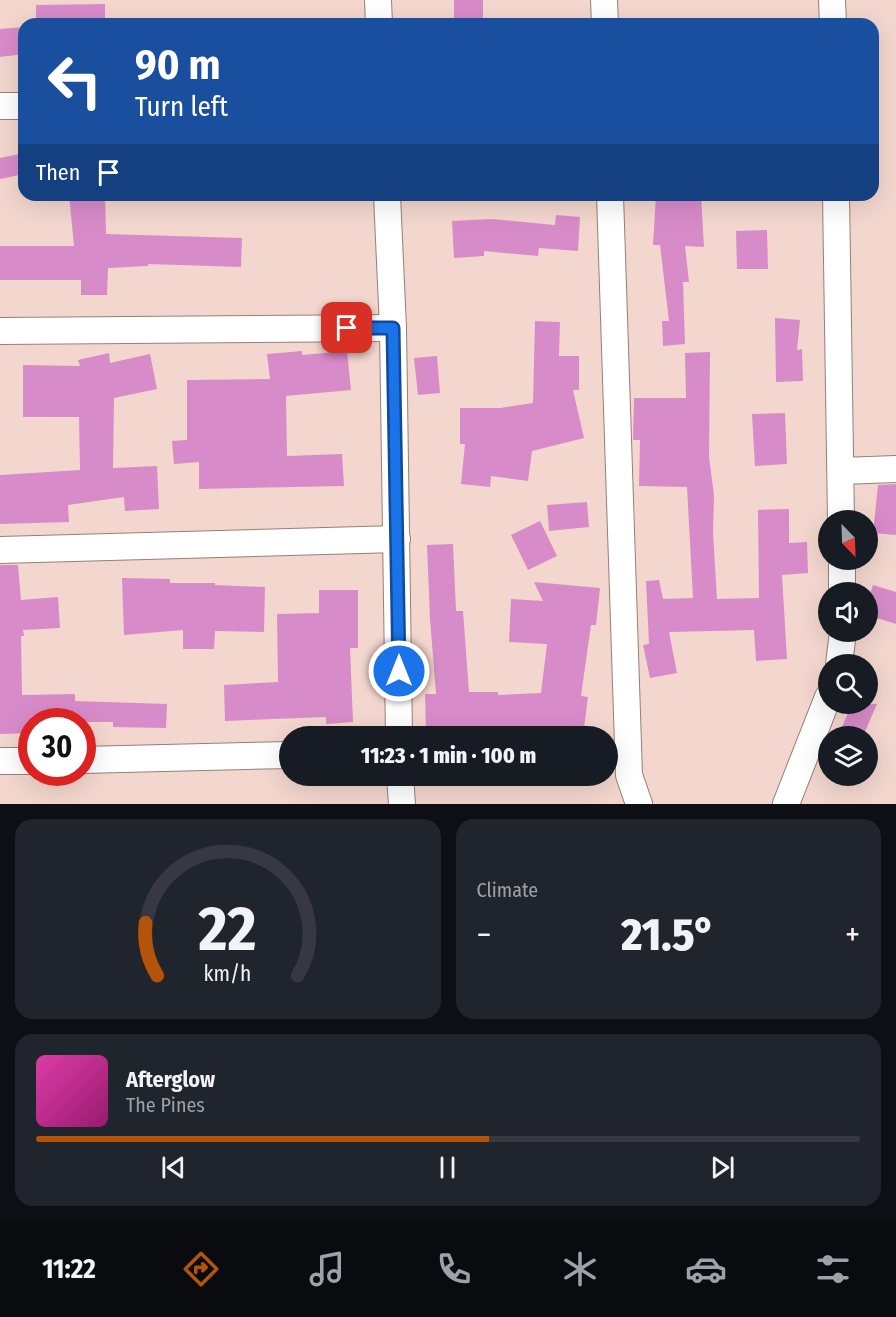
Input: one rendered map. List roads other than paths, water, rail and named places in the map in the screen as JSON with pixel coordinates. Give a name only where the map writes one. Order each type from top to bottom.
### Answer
[{"type":"street","points":[[378,0],[379,18]]},
{"type":"street","points":[[604,0],[605,18]]},
{"type":"street","points":[[832,0],[833,18]]},
{"type":"street","points":[[0,106],[18,106]]},
{"type":"street","points":[[387,201],[398,539],[399,726]]},
{"type":"street","points":[[610,201],[629,775],[639,804]]},
{"type":"street","points":[[836,201],[842,510]]},
{"type":"street","points":[[0,331],[393,328]]},
{"type":"street","points":[[841,471],[896,469]]},
{"type":"street","points":[[0,549],[398,539]]},
{"type":"street","points":[[786,804],[821,714]]},
{"type":"street","points":[[96,760],[279,755]]},
{"type":"street","points":[[0,761],[18,761]]},
{"type":"street","points":[[401,786],[402,804]]}]
